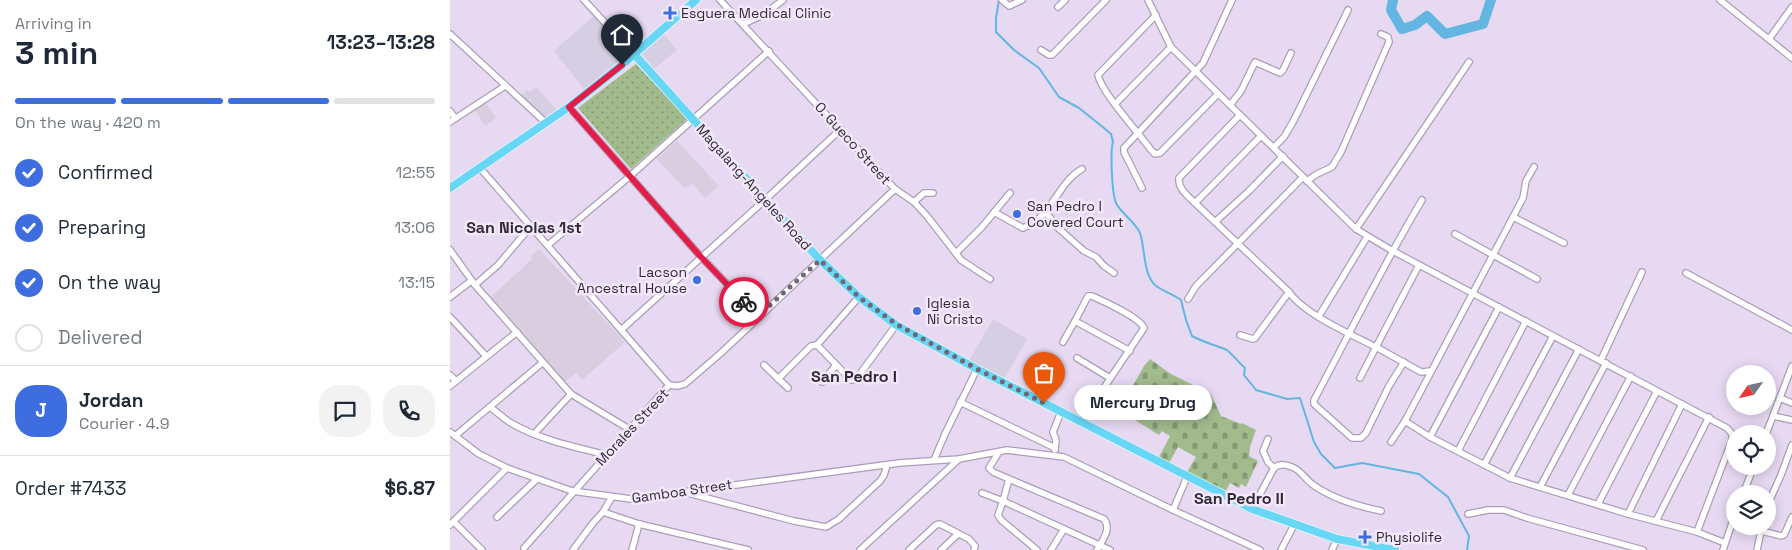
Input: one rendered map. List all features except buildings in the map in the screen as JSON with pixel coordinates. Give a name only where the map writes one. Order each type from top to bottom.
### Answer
[{"type":"main road","points":[[450,188],[569,107],[696,0]]},
{"type":"main road","name":"Magalang-Angeles Road","points":[[634,54],[820,260],[859,297],[896,324],[977,369],[1252,509],[1337,539],[1395,550]]},
{"type":"street","points":[[584,0],[634,54]]},
{"type":"street","name":"O. Gueco Street","points":[[720,0],[895,189],[914,202],[961,260],[990,279]]},
{"type":"street","points":[[743,24],[763,15],[783,0]]},
{"type":"street","points":[[1002,0],[1009,6],[1022,0]]},
{"type":"street","points":[[1058,7],[1065,0]]},
{"type":"street","points":[[1041,50],[1048,55],[1052,55],[1106,0]]},
{"type":"street","points":[[1148,0],[1172,47],[1356,229],[1393,252],[1727,428],[1732,434],[1732,440],[1697,532]]},
{"type":"street","points":[[1142,188],[1124,152],[1124,148],[1206,59],[1232,0]]},
{"type":"street","points":[[1720,0],[1792,58]]},
{"type":"street","points":[[1769,40],[1792,7]]},
{"type":"street","points":[[1274,147],[1284,137],[1294,120],[1348,10]]},
{"type":"street","points":[[1156,14],[1098,75],[1099,82],[1151,150],[1157,155],[1218,94]]},
{"type":"street","points":[[450,34],[545,122]]},
{"type":"street","points":[[1188,300],[1196,286],[1305,179],[1332,167],[1341,152],[1389,42],[1388,37],[1381,34]]},
{"type":"street","points":[[1116,104],[1172,47]]},
{"type":"street","points":[[548,245],[629,177],[769,51]]},
{"type":"street","points":[[1230,105],[1241,91],[1255,62],[1280,73],[1291,54]]},
{"type":"street","points":[[1356,229],[1469,62]]},
{"type":"street","points":[[450,122],[504,86]]},
{"type":"street","points":[[569,107],[701,257],[758,316]]},
{"type":"street","points":[[450,111],[456,118]]},
{"type":"street","points":[[1240,115],[1179,178],[1180,187],[1289,292],[1299,304],[1421,372],[1431,372]]},
{"type":"street","points":[[621,330],[841,129]]},
{"type":"street","points":[[1195,203],[1261,136]]},
{"type":"street","points":[[1215,222],[1283,156]]},
{"type":"street","points":[[1391,442],[1405,421],[1523,198],[1526,182],[1534,167]]},
{"type":"street","points":[[480,168],[669,385]]},
{"type":"street","points":[[994,212],[1024,228],[1035,223],[1076,173],[1082,169]]},
{"type":"street","name":"Morales Street","points":[[524,548],[572,491],[607,455],[669,385],[685,384],[721,353],[758,316],[895,189]]},
{"type":"street","points":[[914,202],[924,193],[933,193]]},
{"type":"street","points":[[956,253],[982,227],[1010,193]]},
{"type":"street","points":[[1404,362],[1389,386],[1366,433],[1359,439],[1352,438],[1318,409],[1314,402],[1348,333],[1422,200]]},
{"type":"street","points":[[1045,213],[1054,224],[1084,251],[1096,257],[1114,273]]},
{"type":"street","points":[[1513,217],[1564,243]]},
{"type":"street","points":[[450,297],[498,265],[531,226]]},
{"type":"street","points":[[1455,234],[1537,280]]},
{"type":"street","points":[[1319,316],[1367,237]]},
{"type":"street","points":[[450,250],[473,283],[571,394],[630,429]]},
{"type":"street","points":[[1360,378],[1419,265]]},
{"type":"street","points":[[1540,487],[1603,362],[1642,272]]},
{"type":"street","points":[[1686,273],[1792,330]]},
{"type":"street","points":[[1240,334],[1255,338],[1289,292]]},
{"type":"street","points":[[1063,342],[1087,297],[1091,295],[1143,325],[1143,330],[1130,351],[1080,422]]},
{"type":"street","points":[[778,379],[811,346],[817,345],[859,297]]},
{"type":"street","points":[[1430,437],[1499,307]]},
{"type":"street","points":[[450,317],[486,356]]},
{"type":"street","points":[[1075,321],[1130,351]]},
{"type":"street","points":[[1458,451],[1526,321]]},
{"type":"street","points":[[817,345],[851,380],[855,380],[896,324]]},
{"type":"street","points":[[450,386],[517,332]]},
{"type":"street","points":[[1484,465],[1553,336]]},
{"type":"street","points":[[1510,478],[1579,349]]},
{"type":"street","points":[[1077,358],[1110,378]]},
{"type":"street","points":[[453,433],[490,407],[542,363]]},
{"type":"street","points":[[764,365],[788,388]]},
{"type":"street","points":[[822,382],[836,366]]},
{"type":"street","points":[[1770,425],[1791,374],[1792,366]]},
{"type":"street","points":[[934,460],[977,369]]},
{"type":"street","points":[[450,374],[456,381]]},
{"type":"street","points":[[1568,495],[1631,376]]},
{"type":"street","points":[[1598,504],[1657,391]]},
{"type":"street","points":[[534,434],[571,394]]},
{"type":"street","points":[[1780,398],[1792,403]]},
{"type":"street","points":[[960,402],[1064,457],[1260,550]]},
{"type":"street","points":[[1628,514],[1682,404]]},
{"type":"street","points":[[490,407],[511,423],[534,434],[569,446],[607,455]]},
{"type":"street","points":[[1054,452],[1056,440],[1053,432],[1061,412]]},
{"type":"street","points":[[1773,416],[1792,420]]},
{"type":"street","points":[[1656,521],[1709,417]]},
{"type":"street","points":[[1405,421],[1430,437],[1510,478],[1628,514],[1697,532],[1724,547],[1728,535]]},
{"type":"street","name":"Gamboa Street","points":[[453,433],[479,454],[507,468],[537,479],[572,491],[631,498],[839,470],[960,459],[1015,450],[1042,455],[1054,452]]},
{"type":"street","points":[[1268,439],[1263,451],[1268,462],[1274,468]]},
{"type":"street","points":[[1776,486],[1792,445]]},
{"type":"street","points":[[999,452],[989,469],[1104,519],[1108,529],[1098,548]]},
{"type":"street","points":[[860,550],[960,459]]},
{"type":"street","points":[[1252,509],[1278,464],[1291,467],[1301,473],[1312,485],[1329,494],[1360,506],[1381,511]]},
{"type":"street","points":[[680,491],[794,521],[826,527],[839,519],[880,481],[887,465]]},
{"type":"street","points":[[482,550],[452,524],[507,468]]},
{"type":"street","points":[[1173,510],[1187,477]]},
{"type":"street","points":[[497,517],[537,479]]},
{"type":"street","points":[[1010,479],[998,515],[1001,520],[1037,550]]},
{"type":"street","points":[[982,493],[1064,529],[1098,548],[1110,550]]},
{"type":"street","points":[[573,550],[603,512],[612,497]]},
{"type":"street","points":[[1468,514],[1488,510],[1504,510],[1643,550]]},
{"type":"street","points":[[603,512],[639,524],[728,548],[748,550]]},
{"type":"street","points":[[1776,534],[1784,535],[1792,517]]},
{"type":"street","points":[[632,550],[639,524]]},
{"type":"street","points":[[909,550],[939,524],[969,539],[975,546],[974,550]]},
{"type":"street","points":[[1281,550],[1294,525]]},
{"type":"street","points":[[1051,550],[1064,529]]},
{"type":"street","points":[[941,550],[958,534]]},
{"type":"street","points":[[1757,550],[1760,535]]},
{"type":"street","points":[[1332,550],[1337,539]]},
{"type":"shaded area","points":[[595,15],[628,53],[584,89],[554,51]]},
{"type":"shaded area","points":[[663,33],[677,50],[654,69],[642,53]]},
{"type":"shaded area","points":[[536,87],[557,110],[545,119],[521,95],[527,90],[530,92]]},
{"type":"shaded area","points":[[485,102],[496,118],[485,126],[475,110]]},
{"type":"shaded area","points":[[677,141],[719,186],[705,198],[692,183],[685,189],[657,159]]},
{"type":"shaded area","points":[[539,249],[625,342],[582,380],[576,373],[564,383],[491,297],[532,259],[531,256]]},
{"type":"shaded area","points":[[993,319],[1027,339],[1003,381],[969,361]]},
{"type":"green space","points":[[636,64],[687,119],[631,169],[578,108]]},
{"type":"green space","points":[[1150,359],[1171,374],[1211,394],[1221,416],[1256,430],[1249,456],[1258,461],[1246,487],[1241,484],[1239,488],[1230,483],[1226,491],[1187,472],[1196,457],[1178,447],[1169,463],[1159,457],[1170,436],[1162,431],[1159,435],[1119,410]]},
{"type":"waterway","points":[[999,0],[996,32],[1014,50],[1039,68],[1059,97],[1079,108],[1111,134],[1116,203],[1140,233],[1146,267],[1151,280],[1155,285],[1181,300],[1192,336],[1227,350],[1245,368],[1244,375],[1256,390],[1287,399],[1300,398],[1314,442],[1321,454],[1335,468],[1362,463],[1419,474],[1448,497],[1469,536],[1467,550]]},
{"type":"waterway","points":[[1393,0],[1391,10],[1402,29],[1415,25],[1427,16],[1445,34],[1483,24],[1491,0]]},
{"type":"way so far","points":[[744,302],[758,316],[820,260],[859,297],[906,331],[1044,403]]},
{"type":"place","name":"Esguera Medical Clinic","points":[[670,13]]},
{"type":"place","name":"San Pedro I Covered Court","points":[[1017,214]]},
{"type":"place","name":"Lacson Ancestral House","points":[[697,280]]},
{"type":"place","name":"Iglesia Ni Cristo","points":[[917,311]]},
{"type":"place","name":"Mercury Drug","points":[[1044,403]]},
{"type":"place","name":"Physiolife","points":[[1365,537]]},
{"type":"district","name":"San Nicolas 1st","points":[[524,227]]},
{"type":"district","name":"San Pedro I","points":[[854,376]]},
{"type":"district","name":"San Pedro II","points":[[1239,498]]},
{"type":"route","points":[[622,65],[569,107],[629,177],[744,302]]}]
